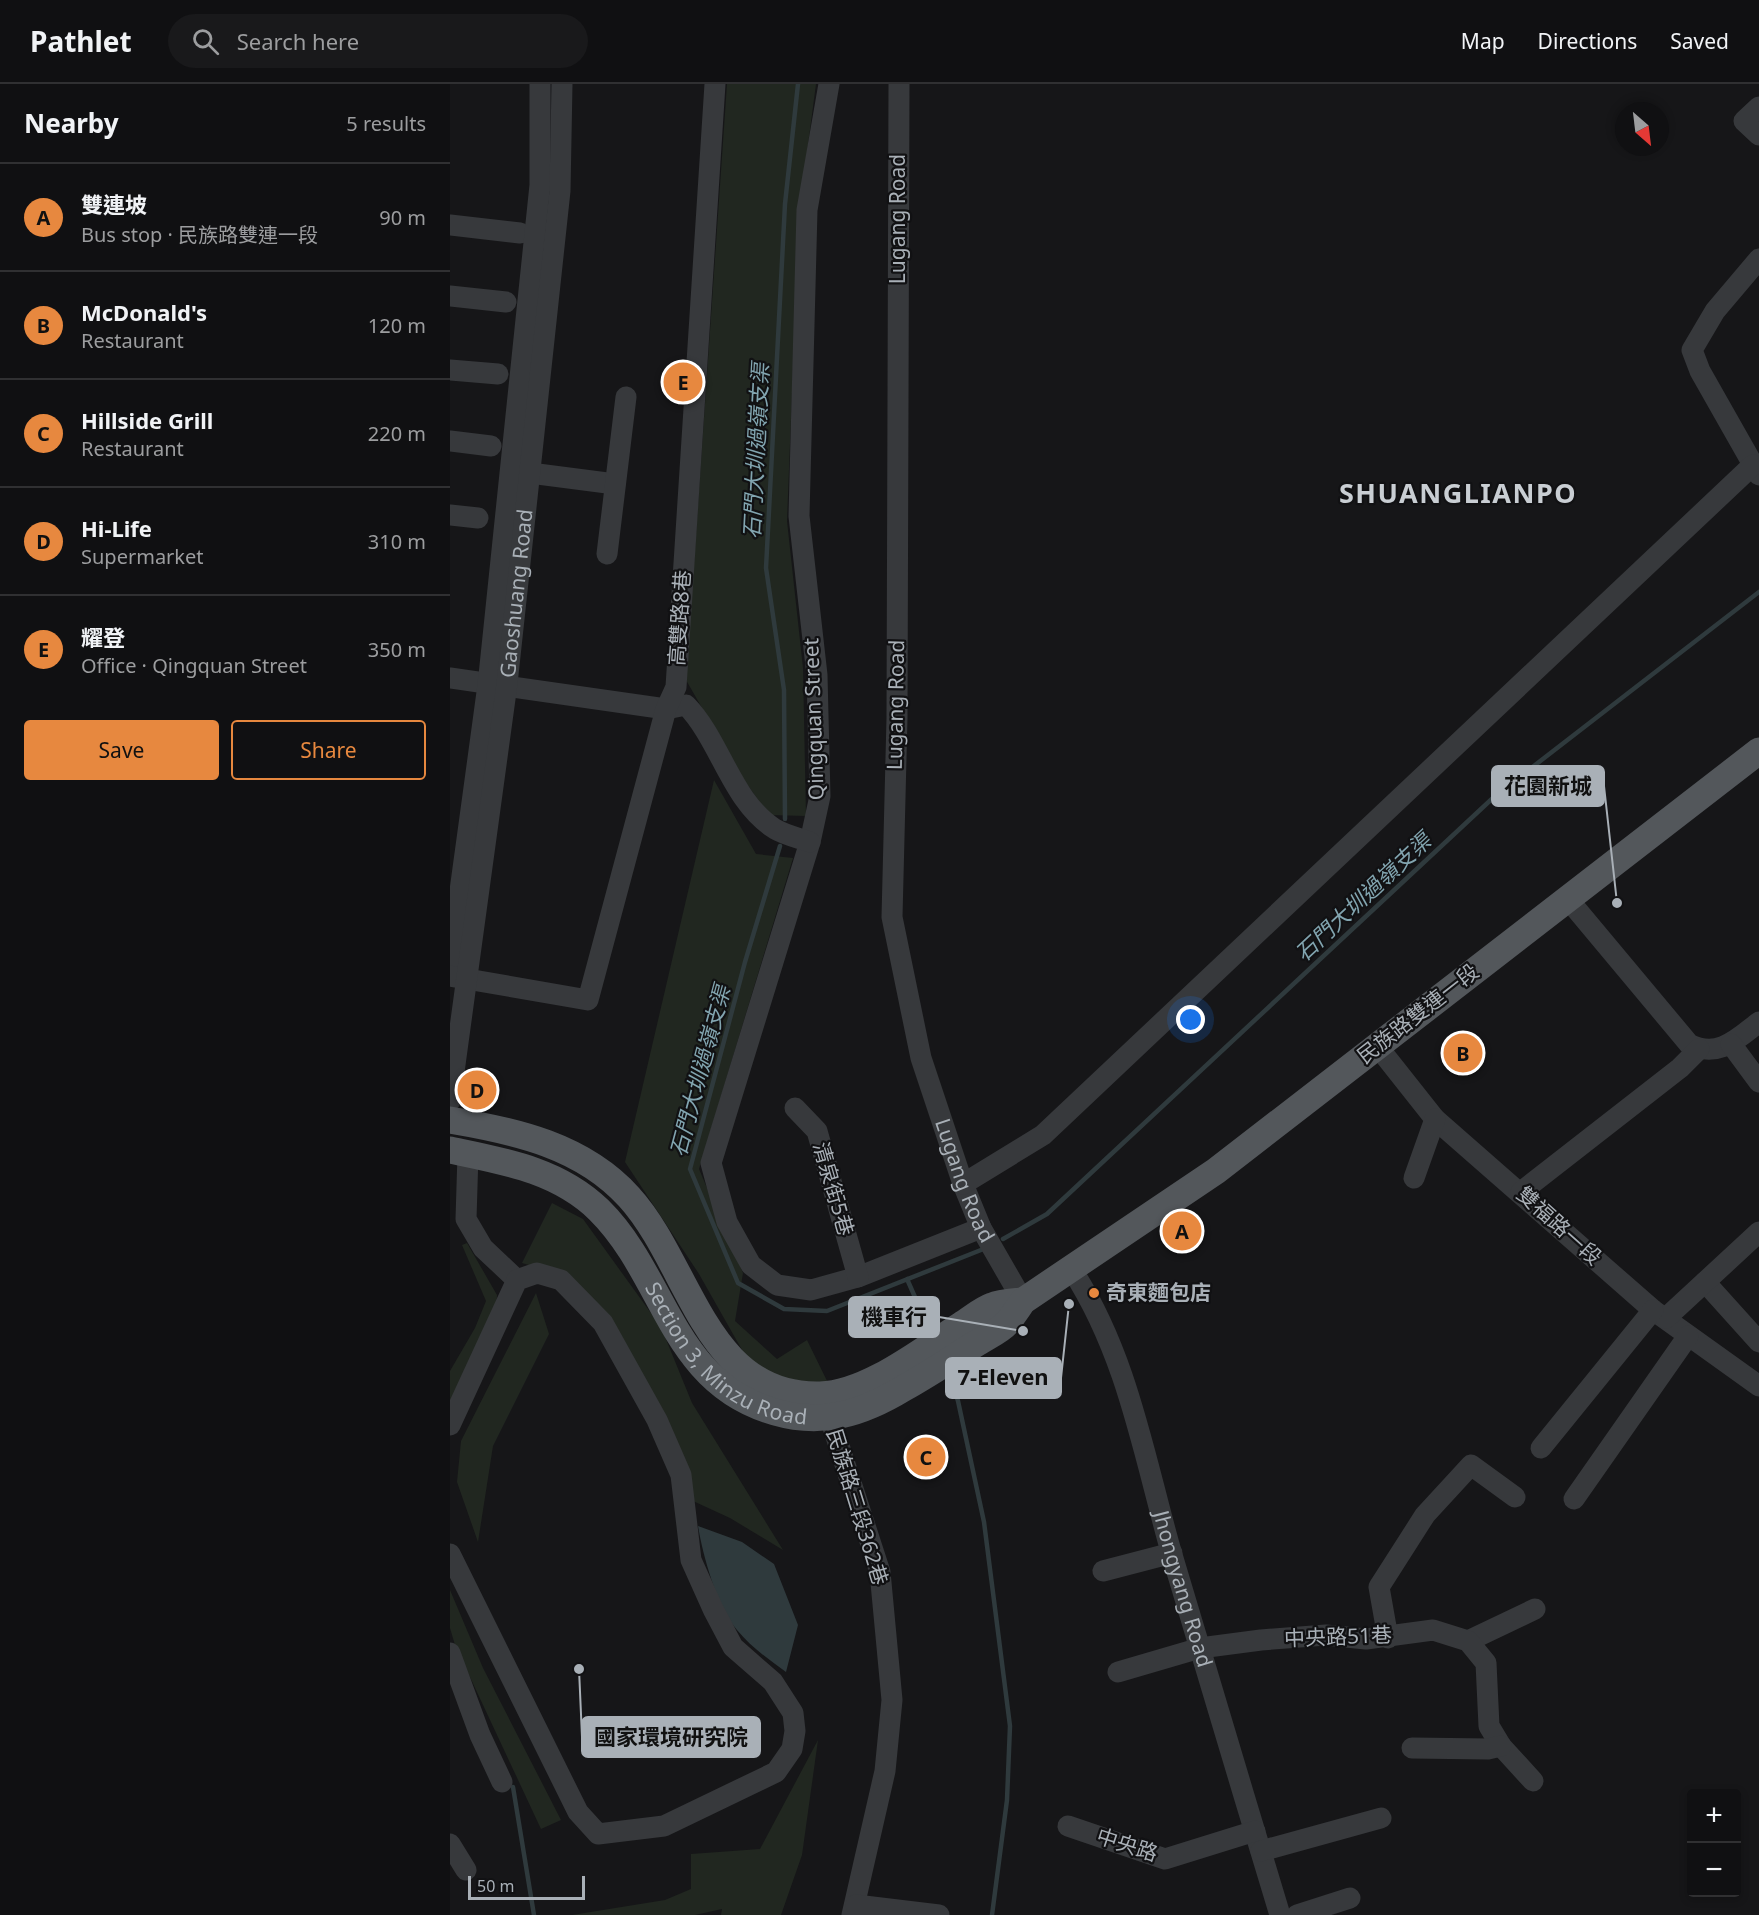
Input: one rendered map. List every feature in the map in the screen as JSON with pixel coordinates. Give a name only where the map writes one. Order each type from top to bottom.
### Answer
[{"type":"main road","name":"民族路雙連一段","points":[[1072,1270],[1216,1171],[1759,751]]},
{"type":"main road","name":"Section 3, Minzu Road","points":[[450,1120],[497,1128],[540,1140],[588,1162],[610,1180],[630,1198],[654,1232],[711,1336],[732,1359],[759,1381],[774,1387],[822,1395],[844,1391],[901,1364],[992,1305],[1023,1301]]},
{"type":"main road","name":"Section 3, Minzu Road","points":[[459,1152],[528,1168],[555,1179],[599,1210],[630,1252],[692,1356],[713,1380],[736,1396],[760,1408],[801,1419],[830,1418],[857,1412],[884,1401],[1006,1324],[1023,1301],[1072,1270]]},
{"type":"street","name":"Gaoshuang Road","points":[[450,1101],[459,976],[497,684],[540,185],[540,84]]},
{"type":"street","name":"Gaoshuang Road","points":[[450,964],[530,473],[560,191],[562,84]]},
{"type":"street","name":"高雙路8巷","points":[[459,976],[588,1000],[666,709],[676,687],[715,84]]},
{"type":"street","name":"Qingquan Street","points":[[830,84],[807,210],[799,504],[817,675],[820,796],[810,842],[711,1163],[727,1222],[751,1265],[777,1285],[811,1290],[858,1278],[981,1228]]},
{"type":"street","name":"Lugang Road","points":[[898,84],[897,718],[892,917],[921,1058],[963,1184],[981,1228],[1023,1301]]},
{"type":"street","points":[[1759,107],[1744,121],[1759,135]]},
{"type":"street","points":[[450,225],[520,233]]},
{"type":"street","points":[[963,1184],[1043,1135],[1756,470],[1692,350],[1715,311],[1759,259]]},
{"type":"street","points":[[450,296],[506,302]]},
{"type":"street","points":[[450,369],[498,374]]},
{"type":"street","points":[[607,554],[626,397]]},
{"type":"street","points":[[450,441],[491,446]]},
{"type":"street","points":[[530,473],[615,484]]},
{"type":"street","points":[[452,523],[478,518]]},
{"type":"street","points":[[450,678],[666,709],[686,705],[699,720],[742,797],[775,829],[810,842]]},
{"type":"street","points":[[1567,898],[1694,1046],[1716,1051],[1731,1044],[1759,1022]]},
{"type":"street","points":[[1731,1044],[1759,1082]]},
{"type":"street","points":[[1521,1192],[1680,1068],[1694,1046]]},
{"type":"street","name":"雙福路一段","points":[[1378,1047],[1435,1119],[1660,1314],[1759,1386]]},
{"type":"street","name":"清泉街5巷","points":[[795,1108],[817,1131],[858,1278]]},
{"type":"street","points":[[1414,1178],[1435,1119]]},
{"type":"street","points":[[459,1152],[466,1219],[483,1248],[517,1280]]},
{"type":"street","points":[[1541,1448],[1660,1314],[1705,1282],[1759,1232]]},
{"type":"street","name":"Jhongyang Road","points":[[1072,1270],[1091,1299],[1119,1363],[1172,1554],[1280,1915]]},
{"type":"street","points":[[450,1425],[517,1280],[537,1273],[561,1280],[603,1323],[657,1420],[681,1475],[691,1560],[733,1647],[773,1682],[793,1713],[795,1731],[792,1749],[776,1772],[664,1826],[598,1834],[578,1812],[450,1554]]},
{"type":"street","points":[[1705,1282],[1759,1342]]},
{"type":"street","points":[[1574,1499],[1689,1336]]},
{"type":"street","name":"民族路三段362巷","points":[[830,1418],[880,1572],[891,1700],[885,1772],[854,1910]]},
{"type":"street","points":[[1388,1638],[1379,1587],[1425,1515],[1471,1465],[1515,1497]]},
{"type":"street","points":[[1103,1571],[1172,1554]]},
{"type":"street","points":[[1533,1781],[1501,1746],[1489,1726],[1486,1663],[1468,1641],[1536,1609]]},
{"type":"street","name":"中央路51巷","points":[[1200,1648],[1326,1635],[1366,1639],[1388,1638],[1433,1630],[1468,1641]]},
{"type":"street","points":[[1118,1672],[1200,1648]]},
{"type":"street","points":[[450,1653],[456,1691],[502,1782]]},
{"type":"street","points":[[1412,1748],[1488,1749],[1501,1746]]},
{"type":"street","name":"中央路","points":[[1068,1826],[1165,1859],[1381,1818]]},
{"type":"street","points":[[450,1844],[466,1870]]},
{"type":"street","points":[[1297,1915],[1350,1898]]},
{"type":"street","points":[[854,1910],[939,1915]]},
{"type":"shaded area","points":[[727,84],[816,84],[799,213],[787,521],[803,668],[806,816],[769,815],[741,776],[686,680]]},
{"type":"shaded area","points":[[714,780],[756,854],[793,858],[699,1169],[743,1273],[735,1321],[777,1359],[807,1340],[829,1385],[785,1382],[746,1357],[699,1274],[625,1162]]},
{"type":"shaded area","points":[[552,1203],[583,1219],[661,1327],[692,1403],[783,1550],[730,1518],[693,1501],[567,1276],[522,1263]]},
{"type":"shaded area","points":[[467,1243],[497,1295],[496,1315],[450,1407],[450,1371],[475,1328],[486,1301],[462,1245]]},
{"type":"shaded area","points":[[536,1293],[549,1334],[493,1446],[478,1542],[457,1482],[461,1441]]},
{"type":"shaded area","points":[[698,1526],[742,1542],[774,1564],[798,1625],[786,1672],[742,1636],[730,1620],[712,1581]]},
{"type":"shaded area","points":[[450,1590],[483,1668],[561,1820],[541,1829],[455,1645],[450,1628]]},
{"type":"shaded area","points":[[818,1740],[802,1855],[781,1915],[721,1915],[722,1909],[695,1915],[572,1915],[665,1900],[691,1889],[691,1854],[760,1849]]},
{"type":"waterway","name":"石門大圳過嶺支渠","points":[[785,819],[784,690],[766,568],[785,204],[798,84]]},
{"type":"waterway","name":"石門大圳過嶺支渠","points":[[1003,1239],[1047,1214],[1495,796],[1759,592]]},
{"type":"waterway","name":"石門大圳過嶺支渠","points":[[780,846],[745,962],[690,1169],[738,1283],[784,1309],[827,1311],[986,1248]]},
{"type":"waterway","points":[[907,1279],[929,1329]]},
{"type":"waterway","points":[[949,1371],[958,1401],[984,1522],[1010,1726],[1007,1800],[992,1915]]},
{"type":"waterway","points":[[513,1787],[534,1915]]},
{"type":"place","name":"耀登","points":[[683,382]]},
{"type":"place","name":"花園新城","points":[[1617,903]]},
{"type":"place","name":"McDonald's","points":[[1463,1053]]},
{"type":"place","name":"Hi-Life","points":[[477,1090]]},
{"type":"place","name":"雙連坡","points":[[1182,1231]]},
{"type":"place","name":"奇東麵包店","points":[[1094,1293]]},
{"type":"place","name":"7-Eleven","points":[[1069,1304]]},
{"type":"place","name":"機車行","points":[[1023,1331]]},
{"type":"place","name":"Hillside Grill","points":[[926,1457]]},
{"type":"place","name":"國家環境研究院","points":[[579,1669]]},
{"type":"district","name":"SHUANGLIANPO","points":[[1458,494]]}]
